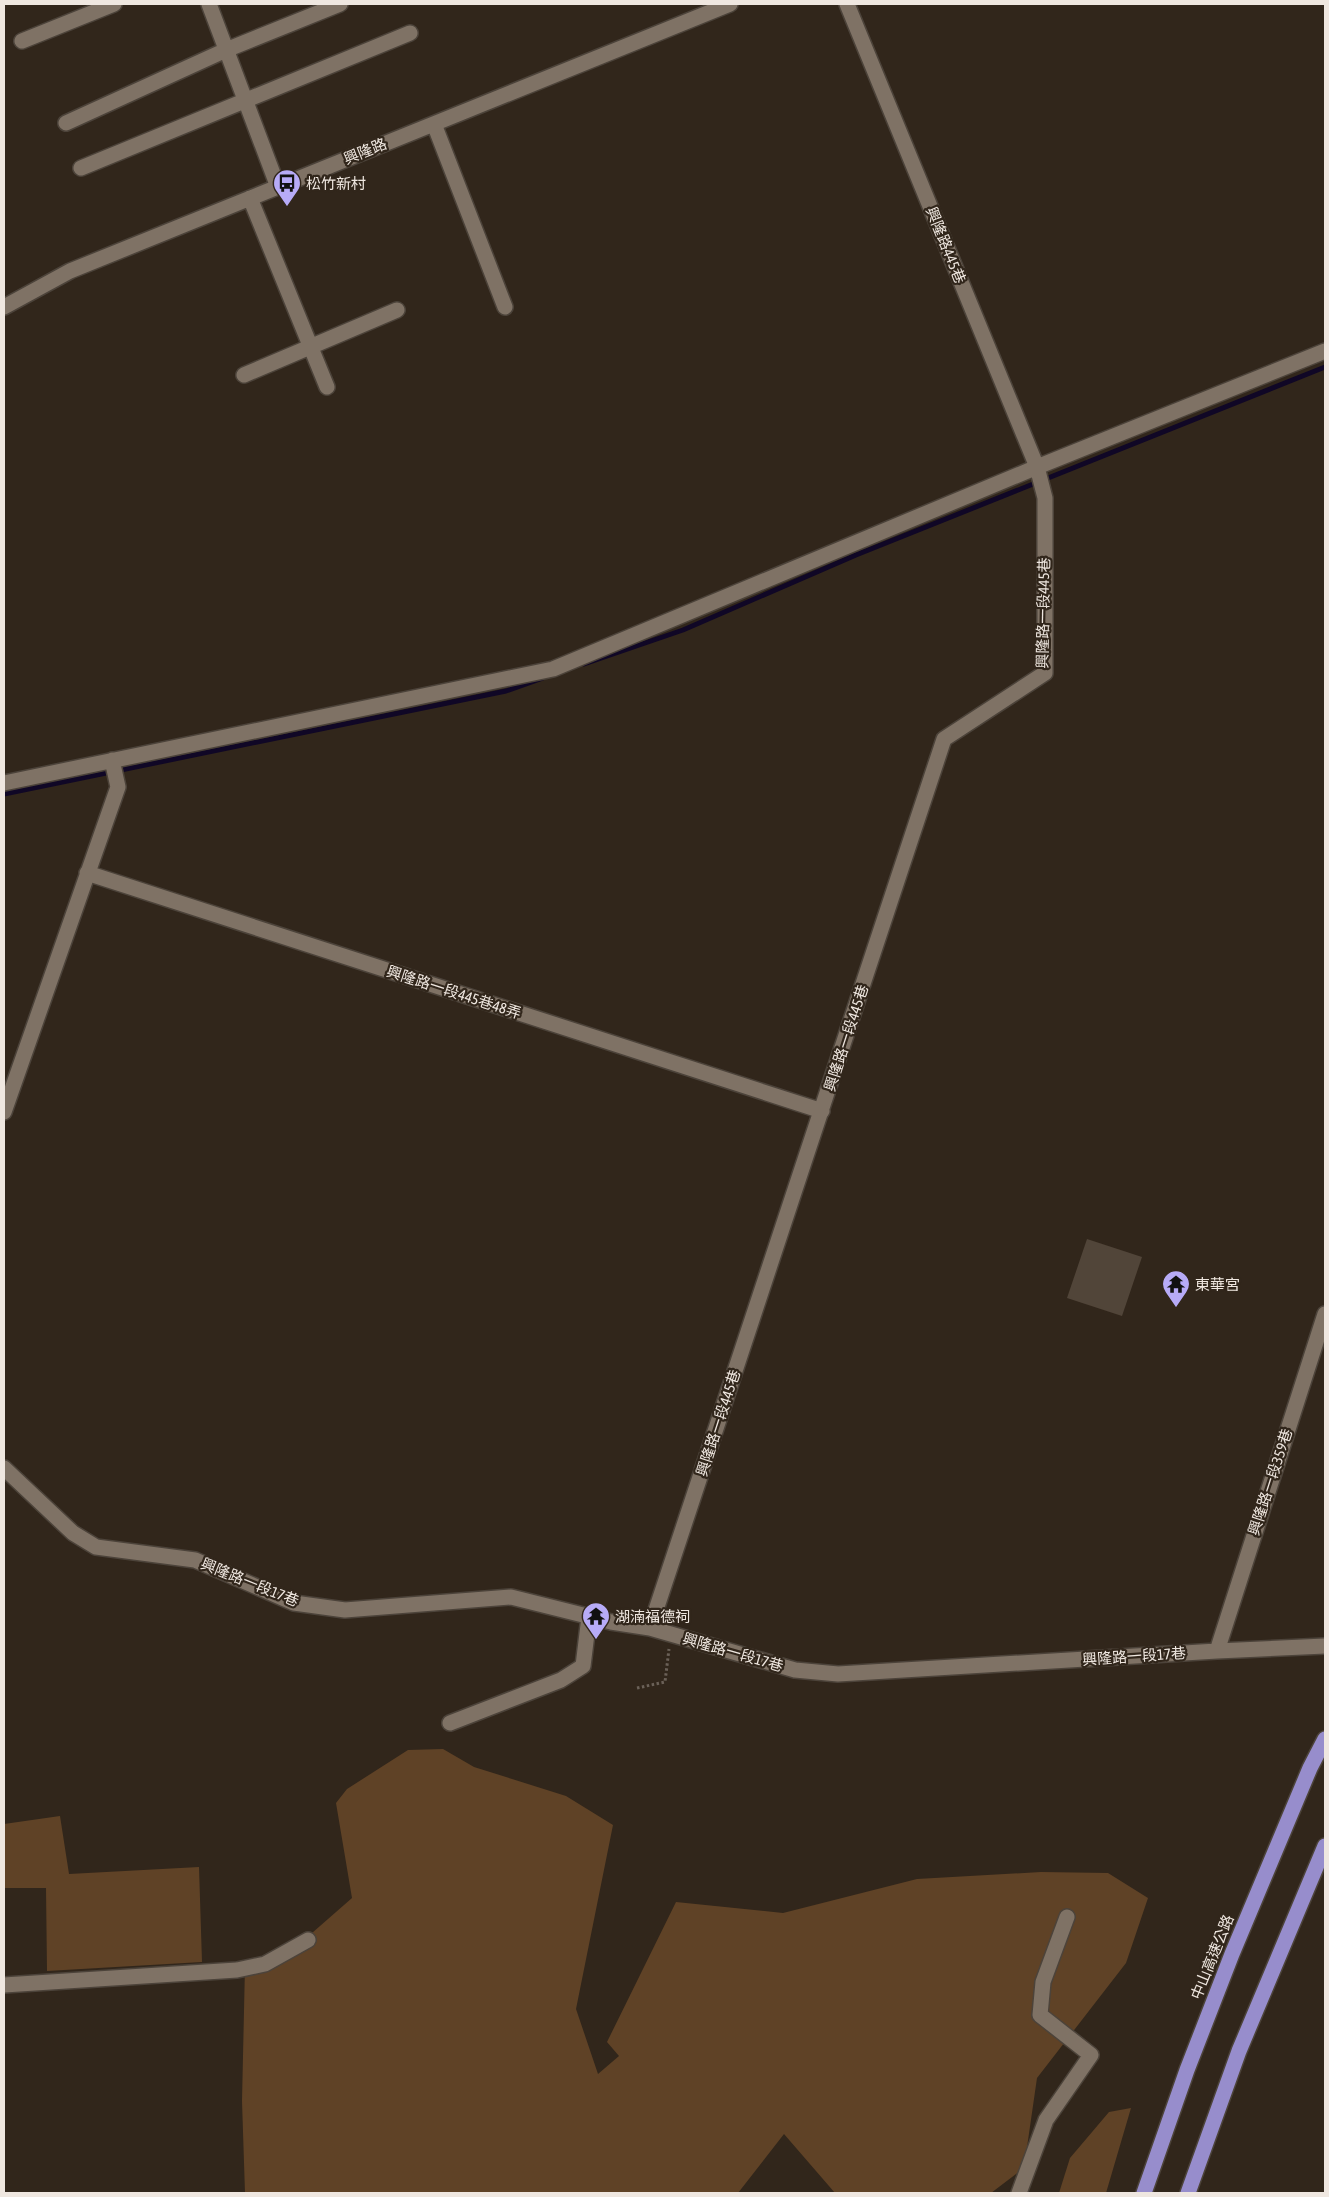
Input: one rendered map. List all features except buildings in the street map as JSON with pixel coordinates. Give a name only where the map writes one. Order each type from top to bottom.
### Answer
[{"type":"highway","name":"中山高速公路","points":[[1144,2193],[1187,2070],[1232,1954],[1310,1768],[1325,1738]]},
{"type":"highway","points":[[1188,2193],[1239,2051],[1325,1846]]},
{"type":"street","points":[[22,41],[114,4]]},
{"type":"street","points":[[209,4],[278,187]]},
{"type":"street","points":[[66,123],[226,50],[340,4]]},
{"type":"street","name":"興隆路","points":[[4,307],[70,271],[730,4]]},
{"type":"street","name":"興隆路445巷","points":[[847,4],[1039,476]]},
{"type":"street","points":[[81,168],[410,33]]},
{"type":"street","points":[[434,124],[504,307]]},
{"type":"street","points":[[250,198],[327,387]]},
{"type":"street","points":[[244,374],[311,348],[397,310]]},
{"type":"street","points":[[4,783],[114,768],[553,669],[1039,476],[1325,351]]},
{"type":"street","name":"興隆路一段445巷","points":[[650,1628],[944,739],[1045,673],[1045,498],[1039,476]]},
{"type":"street","points":[[4,1112],[118,787],[114,768]]},
{"type":"street","name":"興隆路一段445巷48弄","points":[[87,873],[822,1111]]},
{"type":"street","name":"興隆路一段359巷","points":[[1217,1651],[1325,1314]]},
{"type":"street","name":"興隆路一段17巷","points":[[4,1468],[73,1534],[96,1547],[195,1560],[294,1603],[345,1610],[511,1597],[611,1622],[650,1628],[795,1670],[838,1674],[1325,1646]]},
{"type":"street","points":[[450,1722],[561,1680],[583,1666],[590,1617]]},
{"type":"street","points":[[1019,2193],[1046,2120],[1092,2054],[1040,2015],[1043,1982],[1067,1917]]},
{"type":"street","points":[[4,1984],[237,1970],[265,1964],[308,1940]]},
{"type":"path","points":[[637,1688],[665,1682],[671,1634]]},
{"type":"shaded area","points":[[443,1749],[474,1767],[566,1796],[613,1825],[576,2009],[598,2074],[619,2056],[607,2042],[676,1902],[783,1913],[917,1879],[1041,1872],[1108,1873],[1148,1898],[1126,1963],[1037,2078],[1024,2168],[991,2193],[835,2193],[784,2134],[738,2193],[245,2193],[242,2101],[245,1966],[280,1961],[352,1898],[336,1803],[347,1789],[408,1750]]},
{"type":"shaded area","points":[[60,1816],[69,1874],[199,1867],[202,1962],[47,1971],[46,1888],[4,1888],[4,1824]]},
{"type":"shaded area","points":[[1131,2108],[1106,2193],[1059,2193],[1070,2158],[1109,2112]]},
{"type":"waterway","points":[[584,664],[683,630],[856,555],[1325,367]]},
{"type":"waterway","points":[[4,794],[506,691],[543,678]]},
{"type":"place","name":"松竹新村","points":[[287,207]]},
{"type":"place","name":"東華宮","points":[[1176,1308]]},
{"type":"place","name":"湖湳福德祠","points":[[596,1640]]}]
